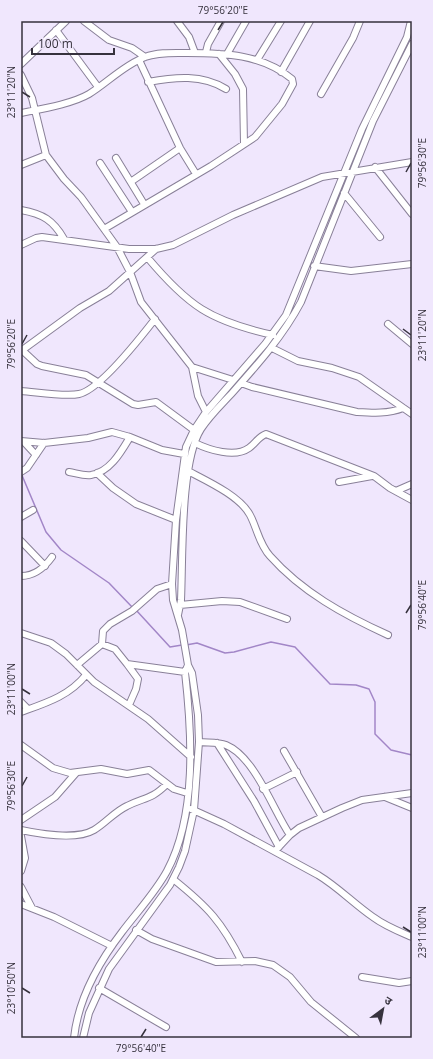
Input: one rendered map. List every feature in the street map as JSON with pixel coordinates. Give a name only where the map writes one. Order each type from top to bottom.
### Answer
[{"type":"street","points":[[21,64],[66,21]]},
{"type":"street","points":[[84,21],[109,40],[132,48],[142,58],[148,82],[180,148],[196,174]]},
{"type":"street","points":[[177,21],[190,37],[196,53]]},
{"type":"street","points":[[206,52],[208,44],[221,21]]},
{"type":"street","points":[[227,54],[246,21]]},
{"type":"street","points":[[257,60],[282,21]]},
{"type":"street","points":[[281,72],[310,21]]},
{"type":"street","points":[[321,94],[353,38],[360,21]]},
{"type":"street","points":[[83,1038],[89,1013],[99,988],[118,954],[173,879],[185,851],[194,810],[199,742],[198,715],[192,673],[188,665],[183,633],[173,600],[172,584],[176,520],[184,454],[194,430],[206,412],[273,335],[286,315],[314,243],[362,129],[407,37],[411,21]]},
{"type":"street","points":[[56,30],[98,87]]},
{"type":"street","points":[[178,616],[180,605],[188,471],[195,443],[207,421],[272,348],[290,323],[301,302],[314,266],[373,121],[412,44]]},
{"type":"street","points":[[21,113],[75,100],[90,93],[142,58],[170,54],[206,52],[227,54],[257,60],[292,79],[294,82],[282,104],[255,137],[104,229]]},
{"type":"street","points":[[219,54],[235,74],[243,89],[244,144]]},
{"type":"street","points":[[21,75],[28,87],[46,155],[117,247],[130,272],[136,293],[192,367],[198,396],[206,412]]},
{"type":"street","points":[[148,82],[184,77],[210,81],[226,89]]},
{"type":"street","points":[[21,82],[28,87]]},
{"type":"street","points":[[132,181],[180,148]]},
{"type":"street","points":[[21,165],[46,155]]},
{"type":"street","points":[[116,158],[132,181],[144,204]]},
{"type":"street","points":[[21,246],[36,238],[64,239],[117,247],[156,249],[173,245],[192,237],[232,215],[306,182],[344,172],[412,162]]},
{"type":"street","points":[[100,163],[132,212]]},
{"type":"street","points":[[375,168],[412,214]]},
{"type":"street","points":[[344,193],[380,237]]},
{"type":"street","points":[[21,210],[39,214],[48,219],[56,225],[64,239]]},
{"type":"street","points":[[156,249],[109,291],[80,308],[22,351],[37,364],[42,366],[86,375],[138,406],[153,401],[160,404],[194,430]]},
{"type":"street","points":[[147,257],[168,283],[203,312],[245,329],[273,335]]},
{"type":"street","points":[[314,266],[351,271],[412,264]]},
{"type":"street","points":[[21,391],[79,394],[98,383],[129,353],[155,319]]},
{"type":"street","points":[[388,324],[412,344]]},
{"type":"street","points":[[272,348],[298,361],[332,368],[359,377],[412,414]]},
{"type":"street","points":[[192,367],[233,380]]},
{"type":"street","points":[[241,383],[252,387],[357,412],[375,414],[403,408]]},
{"type":"street","points":[[22,441],[44,443],[88,438],[112,432],[130,437],[162,450],[184,454]]},
{"type":"street","points":[[195,443],[217,451],[244,451],[261,436],[266,434],[374,476],[412,500]]},
{"type":"street","points":[[69,472],[86,475],[97,473],[117,457],[130,437]]},
{"type":"street","points":[[22,441],[36,455]]},
{"type":"street","points":[[21,472],[27,468],[44,443]]},
{"type":"street","points":[[188,471],[221,490],[243,506],[249,513],[262,545],[269,555],[296,579],[330,606],[388,635]]},
{"type":"street","points":[[97,473],[113,488],[136,504],[176,520]]},
{"type":"street","points":[[338,482],[374,476]]},
{"type":"street","points":[[396,491],[412,484]]},
{"type":"street","points":[[21,517],[33,510]]},
{"type":"street","points":[[21,541],[46,566]]},
{"type":"street","points":[[21,576],[32,574],[46,566],[52,557]]},
{"type":"street","points":[[77,665],[102,644],[103,632],[110,624],[132,611],[156,589],[172,584]]},
{"type":"street","points":[[180,605],[222,601],[240,602],[287,619]]},
{"type":"street","points":[[21,633],[51,643],[66,654],[86,675],[106,691],[129,705],[165,733],[191,757]]},
{"type":"street","points":[[102,644],[115,649],[138,679],[138,684],[129,705]]},
{"type":"street","points":[[127,664],[185,672]]},
{"type":"street","points":[[74,1038],[78,1012],[90,984],[112,946],[167,872],[181,835],[186,807],[191,757],[190,712],[185,672],[188,665]]},
{"type":"street","points":[[21,712],[62,696],[76,687],[86,675]]},
{"type":"street","points":[[21,702],[28,710]]},
{"type":"street","points":[[199,742],[226,745],[243,758],[255,773],[290,835]]},
{"type":"street","points":[[217,743],[254,801],[277,849]]},
{"type":"street","points":[[21,745],[53,768],[76,773],[101,769],[127,774],[148,770],[174,789],[187,793]]},
{"type":"street","points":[[284,751],[322,817]]},
{"type":"street","points":[[263,789],[297,772]]},
{"type":"street","points":[[21,820],[55,797],[76,773]]},
{"type":"street","points":[[21,830],[51,834],[77,835],[89,833],[114,814],[134,802],[151,798],[167,784]]},
{"type":"street","points":[[277,849],[290,835],[322,817],[362,800],[412,792]]},
{"type":"street","points":[[383,797],[412,808]]},
{"type":"street","points":[[186,807],[277,849],[331,883],[384,924],[412,937]]},
{"type":"street","points":[[21,836],[25,858],[21,871]]},
{"type":"street","points":[[173,879],[211,911],[224,928],[242,962]]},
{"type":"street","points":[[21,887],[32,908]]},
{"type":"street","points":[[21,904],[112,946]]},
{"type":"street","points":[[136,930],[152,939],[192,955],[216,962],[264,962],[273,965],[290,977],[311,1002],[356,1038]]},
{"type":"street","points":[[362,977],[399,983],[412,981]]},
{"type":"street","points":[[99,988],[166,1027]]},
{"type":"waterway","points":[[21,473],[46,532],[61,550],[109,583],[133,608]]},
{"type":"waterway","points":[[136,610],[170,647],[182,645]]},
{"type":"waterway","points":[[186,645],[197,643],[225,653],[271,642],[295,647],[330,684],[356,685],[369,689],[375,702],[375,734],[391,750],[412,755]]}]
